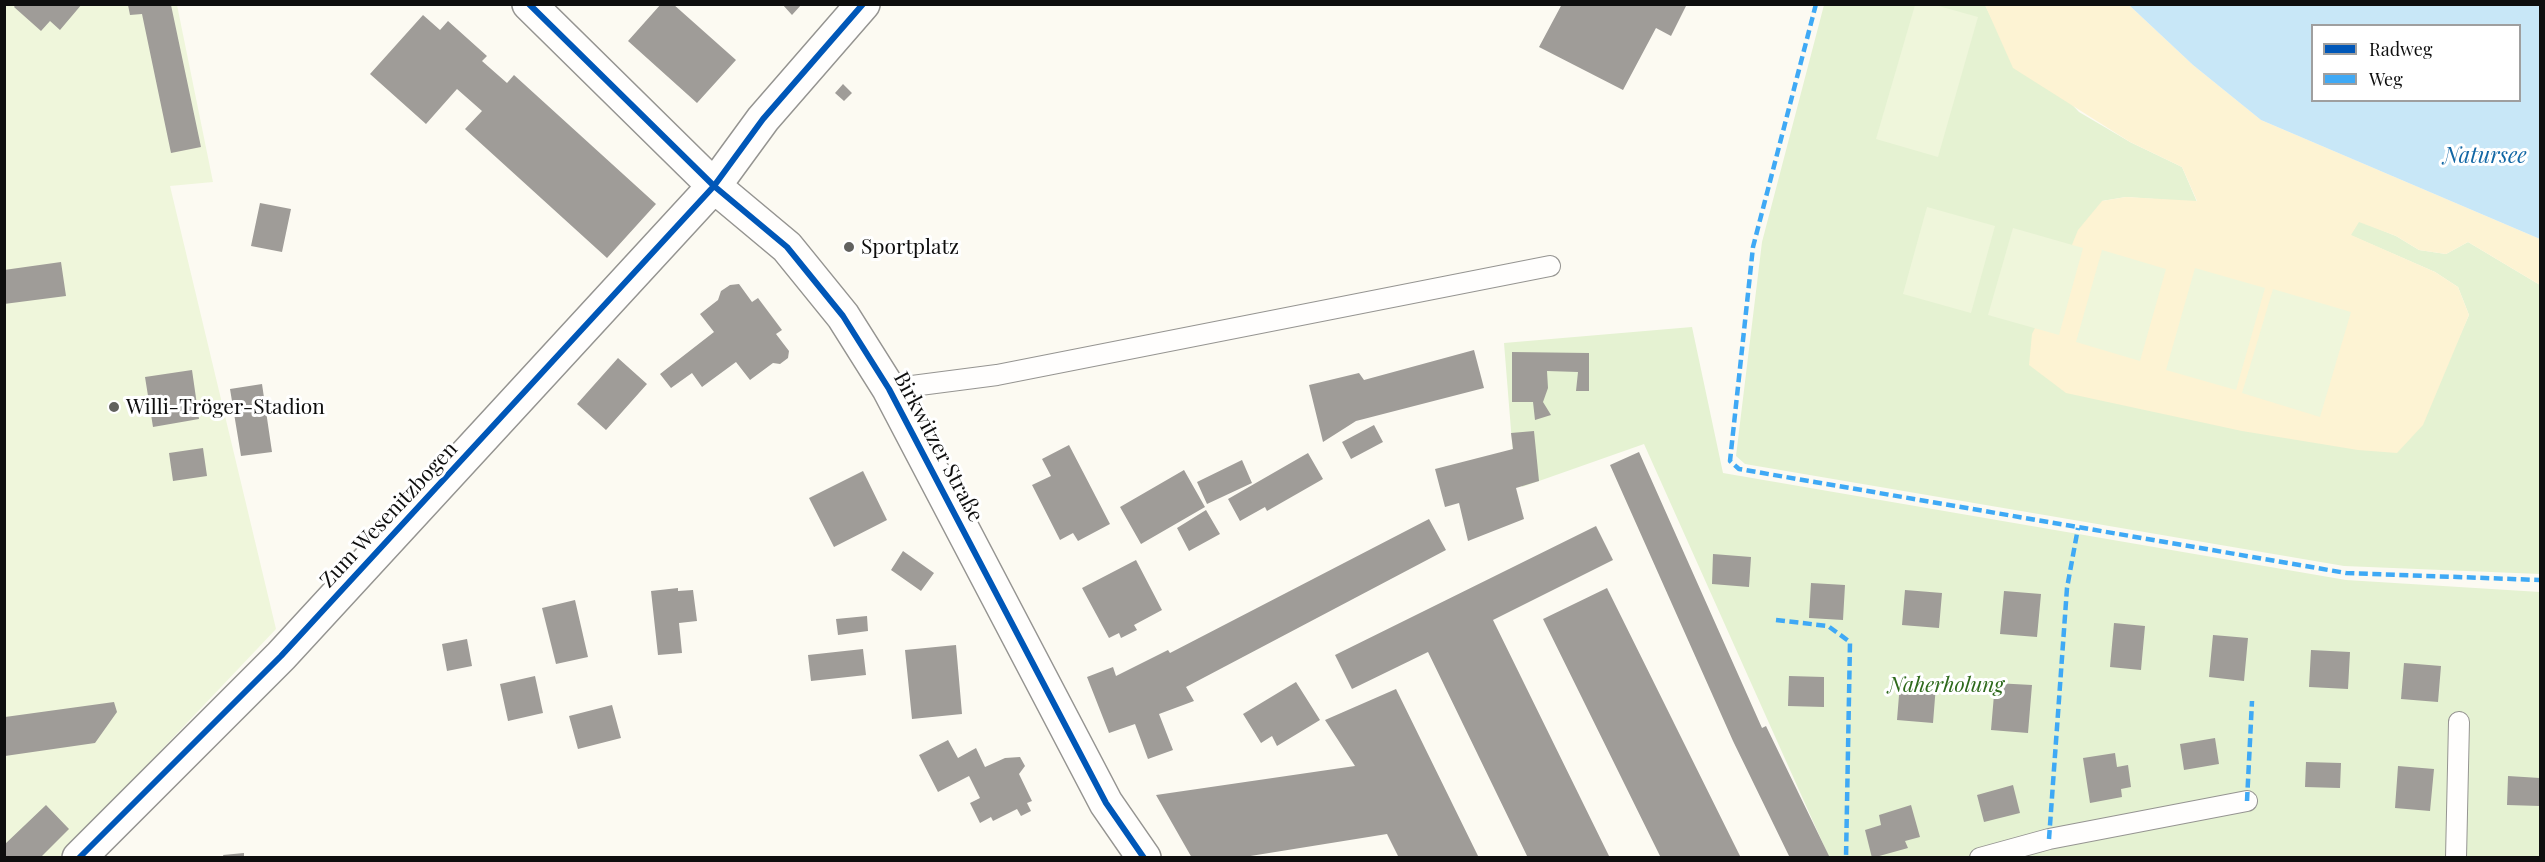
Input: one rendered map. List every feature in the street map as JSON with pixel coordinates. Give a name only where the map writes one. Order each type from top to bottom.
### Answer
[{"type":"street","name":"Birkwitzer Straße","points":[[529,4],[714,186],[762,225],[794,256],[843,316],[889,389],[1106,803],[1144,858]]},
{"type":"street","name":"Zum Wesenitzbogen","points":[[79,858],[281,656],[714,186],[763,119],[863,4]]},
{"type":"lane","points":[[889,389],[997,375],[1550,266]]},
{"type":"lane","points":[[2456,858],[2459,722]]},
{"type":"lane","points":[[1980,858],[2049,839],[2247,801]]},
{"type":"green space","name":"Willi-Tröger-Stadion","points":[[5,5],[177,5],[213,182],[170,186],[276,629],[60,857],[5,858]]},
{"type":"green space","points":[[1824,5],[1985,5],[1993,21],[2079,112],[2130,142],[2182,167],[2197,202],[2126,197],[2102,201],[2456,344],[2469,315],[2458,287],[2435,272],[2350,235],[2359,221],[2396,236],[2419,250],[2446,254],[2468,242],[2540,285],[2540,574],[2344,566],[1745,464],[1736,456],[1762,242]]},
{"type":"green space","points":[[1915,5],[1935,5],[1978,17],[1938,157],[1876,139]]},
{"type":"green space","points":[[1927,207],[1995,226],[1971,313],[1903,294]]},
{"type":"green space","points":[[2013,228],[2083,248],[2059,335],[1988,315]]},
{"type":"green space","points":[[2102,250],[2166,269],[2140,361],[2076,342]]},
{"type":"green space","points":[[2195,268],[2265,288],[2236,390],[2166,370]]},
{"type":"green space","points":[[2273,289],[2351,312],[2320,417],[2242,393]]},
{"type":"green space","name":"Naherholung","points":[[1692,327],[1723,473],[2346,580],[2540,592],[2540,857],[1829,857],[1644,444],[1522,487],[1513,455],[1504,343]]},
{"type":"sand","points":[[1985,5],[2129,5],[2193,65],[2261,120],[2540,239],[2540,285],[2468,242],[2446,254],[2419,250],[2396,236],[2359,222],[2351,235],[2435,272],[2458,287],[2469,315],[2423,425],[2397,453],[2358,450],[2242,431],[2066,393],[2029,365],[2032,334],[2054,289],[2078,230],[2102,201],[2126,197],[2197,201],[2182,167],[2130,142],[2013,68]]},
{"type":"water","name":"Natursee","points":[[2129,5],[2540,5],[2540,239],[2261,120],[2193,65]]},
{"type":"building","points":[[16,4],[82,4],[60,30],[50,21],[41,31],[14,7]]},
{"type":"building","points":[[661,4],[673,4],[736,60],[697,103],[628,41]]},
{"type":"building","points":[[782,4],[802,4],[792,15]]},
{"type":"building","points":[[1562,4],[1687,4],[1671,36],[1656,28],[1623,90],[1539,47]]},
{"type":"building","points":[[128,5],[171,5],[201,147],[171,153],[142,14],[130,15]]},
{"type":"building","points":[[423,15],[440,30],[448,21],[487,56],[482,61],[507,83],[514,75],[656,204],[607,258],[465,129],[482,111],[457,89],[426,124],[370,74]]},
{"type":"building","points":[[843,84],[852,93],[844,101],[835,93]]},
{"type":"building","points":[[260,203],[291,209],[282,252],[251,246]]},
{"type":"building","points":[[61,262],[66,296],[4,304],[4,270]]},
{"type":"building","points":[[739,284],[752,302],[758,298],[782,330],[776,334],[789,351],[788,358],[780,364],[773,363],[750,380],[736,362],[702,387],[692,373],[671,388],[660,374],[714,332],[700,314],[718,300],[721,291],[730,285]]},
{"type":"building","points":[[1474,350],[1484,388],[1356,421],[1323,442],[1309,385],[1359,373],[1364,380]]},
{"type":"building","points":[[1512,352],[1589,353],[1589,391],[1576,391],[1578,372],[1547,371],[1548,388],[1543,402],[1551,415],[1535,420],[1533,402],[1512,402]]},
{"type":"building","points":[[618,358],[647,384],[606,430],[577,404]]},
{"type":"building","points":[[192,370],[199,419],[153,427],[145,377]]},
{"type":"building","points":[[262,384],[272,452],[241,456],[230,389]]},
{"type":"building","points":[[1374,425],[1383,442],[1351,459],[1342,442]]},
{"type":"building","points":[[1534,431],[1539,481],[1516,488],[1524,519],[1468,541],[1459,503],[1445,507],[1435,469],[1513,449],[1511,433]]},
{"type":"building","points":[[1069,445],[1110,524],[1078,541],[1073,533],[1060,540],[1032,485],[1051,476],[1042,459]]},
{"type":"building","points":[[203,448],[207,476],[173,481],[169,453]]},
{"type":"building","points":[[1639,452],[1762,728],[1766,726],[1830,858],[1790,858],[1733,741],[1610,465]]},
{"type":"building","points":[[1308,453],[1323,479],[1267,511],[1265,507],[1240,521],[1228,499]]},
{"type":"building","points":[[1242,460],[1252,483],[1207,504],[1197,482]]},
{"type":"building","points":[[1184,470],[1205,507],[1141,544],[1120,507]]},
{"type":"building","points":[[863,471],[887,520],[834,547],[809,498]]},
{"type":"building","points":[[1206,510],[1220,534],[1189,551],[1177,528]]},
{"type":"building","points":[[1429,519],[1446,550],[1186,687],[1194,701],[1159,714],[1173,750],[1148,759],[1135,724],[1109,733],[1087,677],[1113,667],[1116,676],[1168,650],[1170,653]]},
{"type":"building","points":[[1596,526],[1613,560],[1493,620],[1610,858],[1528,858],[1428,652],[1352,689],[1335,655]]},
{"type":"building","points":[[903,551],[934,573],[921,591],[891,570]]},
{"type":"building","points":[[1713,554],[1751,557],[1749,587],[1712,584]]},
{"type":"building","points":[[1136,560],[1162,610],[1134,625],[1137,630],[1121,638],[1119,633],[1109,638],[1082,588]]},
{"type":"building","points":[[1811,583],[1845,585],[1843,620],[1809,618]]},
{"type":"building","points":[[678,588],[678,591],[693,590],[697,621],[679,623],[682,653],[658,655],[651,591]]},
{"type":"building","points":[[1607,588],[1741,858],[1661,858],[1543,619]]},
{"type":"building","points":[[1905,590],[1942,593],[1939,628],[1902,625]]},
{"type":"building","points":[[2004,591],[2041,594],[2037,637],[2000,634]]},
{"type":"building","points":[[575,600],[588,657],[556,664],[542,608]]},
{"type":"building","points":[[867,616],[868,631],[838,635],[836,619]]},
{"type":"building","points":[[2114,623],[2145,626],[2141,670],[2110,667]]},
{"type":"building","points":[[2213,635],[2248,638],[2244,681],[2209,677]]},
{"type":"building","points":[[467,639],[472,666],[447,671],[442,644]]},
{"type":"building","points":[[956,645],[962,714],[912,719],[905,650]]},
{"type":"building","points":[[863,649],[866,675],[811,681],[808,655]]},
{"type":"building","points":[[2311,650],[2350,652],[2348,689],[2309,687]]},
{"type":"building","points":[[2404,663],[2441,666],[2438,702],[2401,699]]},
{"type":"building","points":[[535,676],[543,713],[508,721],[500,684]]},
{"type":"building","points":[[1789,676],[1824,677],[1824,707],[1788,706]]},
{"type":"building","points":[[1296,682],[1320,720],[1277,746],[1272,736],[1261,743],[1243,714]]},
{"type":"building","points":[[1900,683],[1936,685],[1933,723],[1897,720]]},
{"type":"building","points":[[1995,683],[2032,685],[2028,733],[1991,730]]},
{"type":"building","points":[[1396,689],[1479,858],[1399,858],[1387,834],[1238,858],[1192,858],[1156,795],[1355,766],[1325,720]]},
{"type":"building","points":[[114,702],[117,712],[95,743],[5,756],[5,717]]},
{"type":"building","points":[[612,705],[621,738],[578,749],[569,716]]},
{"type":"building","points":[[2215,738],[2219,764],[2184,770],[2180,744]]},
{"type":"building","points":[[948,740],[958,758],[976,748],[985,767],[1005,758],[1020,757],[1025,766],[1019,774],[1032,801],[1027,803],[1031,811],[1021,816],[1017,809],[993,821],[991,817],[980,823],[970,803],[980,798],[969,776],[938,792],[919,755]]},
{"type":"building","points":[[2115,753],[2117,767],[2128,765],[2131,787],[2121,789],[2122,797],[2090,803],[2083,758]]},
{"type":"building","points":[[2306,762],[2341,763],[2340,788],[2305,787]]},
{"type":"building","points":[[2398,766],[2434,769],[2430,811],[2395,808]]},
{"type":"building","points":[[2508,776],[2540,778],[2540,806],[2507,805]]},
{"type":"building","points":[[2013,785],[2020,813],[1984,822],[1977,795]]},
{"type":"building","points":[[46,805],[69,829],[40,858],[4,858],[4,845]]},
{"type":"building","points":[[1911,805],[1920,837],[1905,841],[1908,848],[1872,858],[1865,830],[1881,825],[1879,815]]},
{"type":"building","points":[[244,853],[244,858],[224,858],[223,855]]},
{"type":"marked path","points":[[1816,4],[1753,247],[1730,461],[1739,469],[2346,573],[2540,580]]},
{"type":"marked path","points":[[2049,839],[2067,588],[2078,528]]},
{"type":"marked path","points":[[1776,620],[1828,626],[1850,642],[1846,858]]},
{"type":"marked path","points":[[2247,801],[2252,701]]},
{"type":"cycle path","points":[[529,4],[714,186],[787,247],[843,316],[889,389],[1106,803],[1144,858]]},
{"type":"cycle path","points":[[79,858],[281,656],[714,186],[763,119],[863,4]]},
{"type":"place","name":"Sportplatz","points":[[849,247]]},
{"type":"place","name":"Willi-Tröger-Stadion","points":[[114,407]]}]
